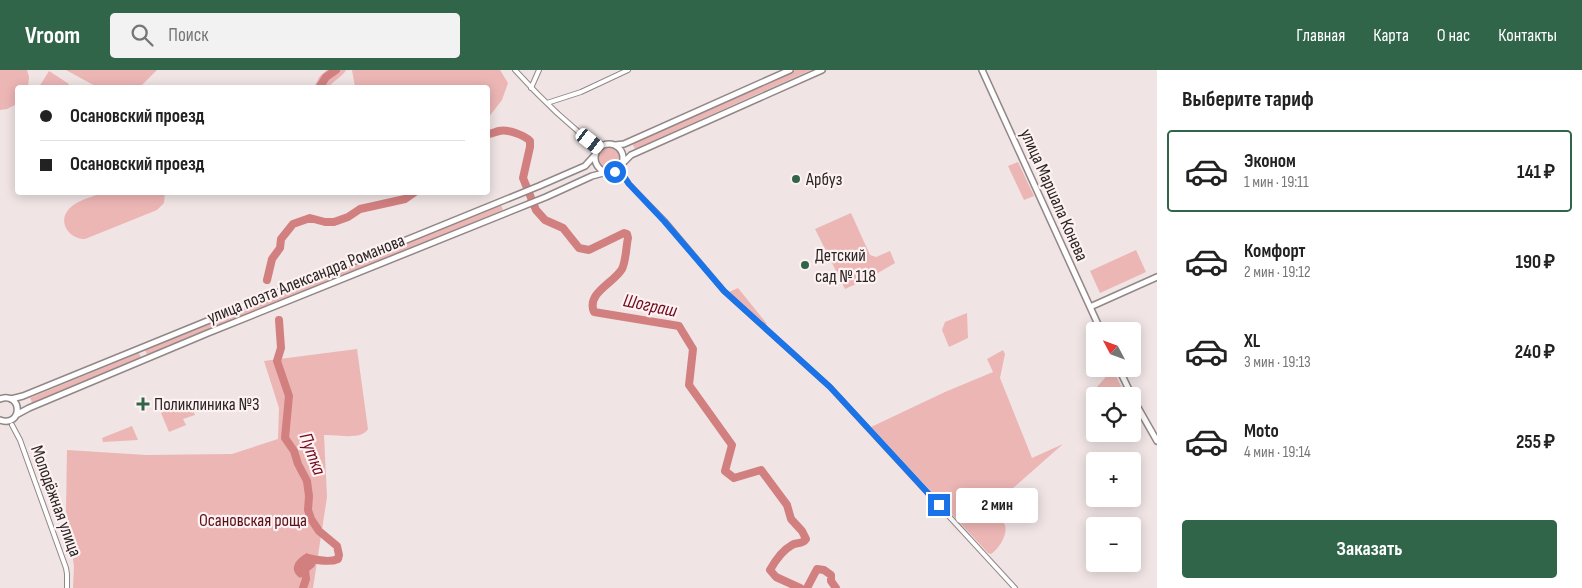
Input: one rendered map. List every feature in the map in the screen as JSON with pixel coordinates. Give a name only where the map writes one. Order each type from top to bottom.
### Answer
[{"type":"main road","points":[[790,70],[621,145],[606,144],[599,148],[595,155],[595,163],[598,168],[607,172],[615,172],[631,155],[822,70]]},
{"type":"main road","name":"улица Маршала Конева","points":[[982,70],[1097,322]]},
{"type":"main road","points":[[615,145],[620,148],[623,154],[621,166]]},
{"type":"main road","name":"улица поэта Александра Романова","points":[[0,400],[23,396],[502,202],[585,166],[595,155]]},
{"type":"main road","name":"улица поэта Александра Романова","points":[[0,420],[9,421],[29,408],[208,333],[546,198],[592,176],[607,172]]},
{"type":"main road","points":[[1090,307],[1157,277]]},
{"type":"main road","points":[[11,399],[17,405],[16,416]]},
{"type":"main road","points":[[1141,413],[1157,441]]},
{"type":"street","points":[[515,70],[531,88],[578,132],[599,148]]},
{"type":"street","points":[[531,88],[539,70]]},
{"type":"street","points":[[547,103],[581,92],[628,70]]},
{"type":"street","points":[[621,166],[629,184],[664,221],[724,291],[830,387],[1015,588]]},
{"type":"street","name":"Молодёжная улица","points":[[12,425],[20,440],[66,568],[67,588]]},
{"type":"green space","points":[[0,70],[27,70],[28,85],[15,85],[15,105],[0,110]]},
{"type":"green space","points":[[66,70],[157,70],[142,85],[93,85]]},
{"type":"green space","points":[[327,70],[346,70],[331,85],[315,85],[320,76]]},
{"type":"green space","points":[[352,70],[500,70],[508,83],[502,100],[490,115],[490,85],[355,85]]},
{"type":"green space","points":[[795,70],[811,70],[635,149],[632,143]]},
{"type":"green space","points":[[49,71],[69,84],[68,85],[40,85]]},
{"type":"green space","points":[[605,148],[613,148],[619,154],[619,162],[613,168],[605,168],[599,162],[599,154]]},
{"type":"green space","points":[[1018,162],[1034,196],[1024,200],[1008,166]]},
{"type":"green space","points":[[97,195],[165,195],[164,203],[157,210],[85,239],[79,238],[66,228],[64,217],[71,207]]},
{"type":"green space","points":[[501,205],[503,210],[148,356],[145,350]]},
{"type":"green space","points":[[851,213],[870,255],[876,257],[890,251],[895,263],[845,289],[815,229]]},
{"type":"green space","points":[[1136,250],[1146,272],[1100,293],[1090,271]]},
{"type":"green space","points":[[738,288],[767,324],[764,326],[729,292]]},
{"type":"green space","points":[[967,313],[968,338],[949,347],[942,330],[945,322]]},
{"type":"green space","name":"Осановская роща","points":[[357,349],[368,429],[365,433],[354,436],[324,435],[327,497],[313,588],[73,588],[74,566],[66,510],[67,450],[146,455],[232,454],[278,439],[279,408],[264,361]]},
{"type":"green space","points":[[1003,350],[1005,354],[1000,378],[1032,458],[1063,444],[992,508],[1004,523],[1006,529],[1002,541],[991,554],[871,427],[993,372],[987,359]]},
{"type":"green space","points":[[139,353],[141,358],[32,403],[30,398]]},
{"type":"green space","points":[[1105,378],[1117,378],[1122,387],[1097,387]]},
{"type":"green space","points":[[189,401],[195,415],[183,419],[186,425],[169,432],[161,413]]},
{"type":"green space","points":[[132,426],[138,440],[103,442],[102,438]]},
{"type":"shaded area","points":[[307,553],[315,559],[316,563],[314,567],[300,578],[296,575],[294,567],[297,561]]},
{"type":"waterway","name":"Шограш","points":[[321,85],[326,77],[336,70]]},
{"type":"waterway","name":"Шограш","points":[[490,134],[507,131],[520,135],[530,141],[523,178],[536,210],[545,220],[563,228],[579,248],[589,250],[624,233],[627,234],[626,254],[622,269],[597,294],[594,299],[594,312],[679,326],[693,349],[689,385],[732,445],[725,471],[734,478],[761,470],[787,505],[791,519],[802,531],[806,539],[785,550],[770,570],[776,577],[800,588]]},
{"type":"waterway","name":"Путка","points":[[267,280],[272,259],[280,248],[281,239],[293,224],[310,218],[334,222],[348,217],[360,209],[405,199],[411,195]]},
{"type":"waterway","name":"Путка","points":[[279,320],[281,348],[277,361],[289,396],[285,438],[294,451],[307,481],[308,510],[311,519],[319,531],[337,546],[339,555],[338,559],[331,561],[308,558],[304,561],[306,579],[303,588]]},
{"type":"waterway","name":"Шограш","points":[[807,588],[817,569],[824,570],[831,575],[831,581],[836,588]]},
{"type":"place","name":"Арбуз","points":[[796,179]]},
{"type":"place","name":"Детский сад № 118","points":[[805,265]]},
{"type":"place","name":"Поликлиника №3","points":[[143,404]]},
{"type":"route","points":[[615,172],[619,169],[629,184],[664,221],[724,291],[762,328],[830,387],[939,505]]}]
